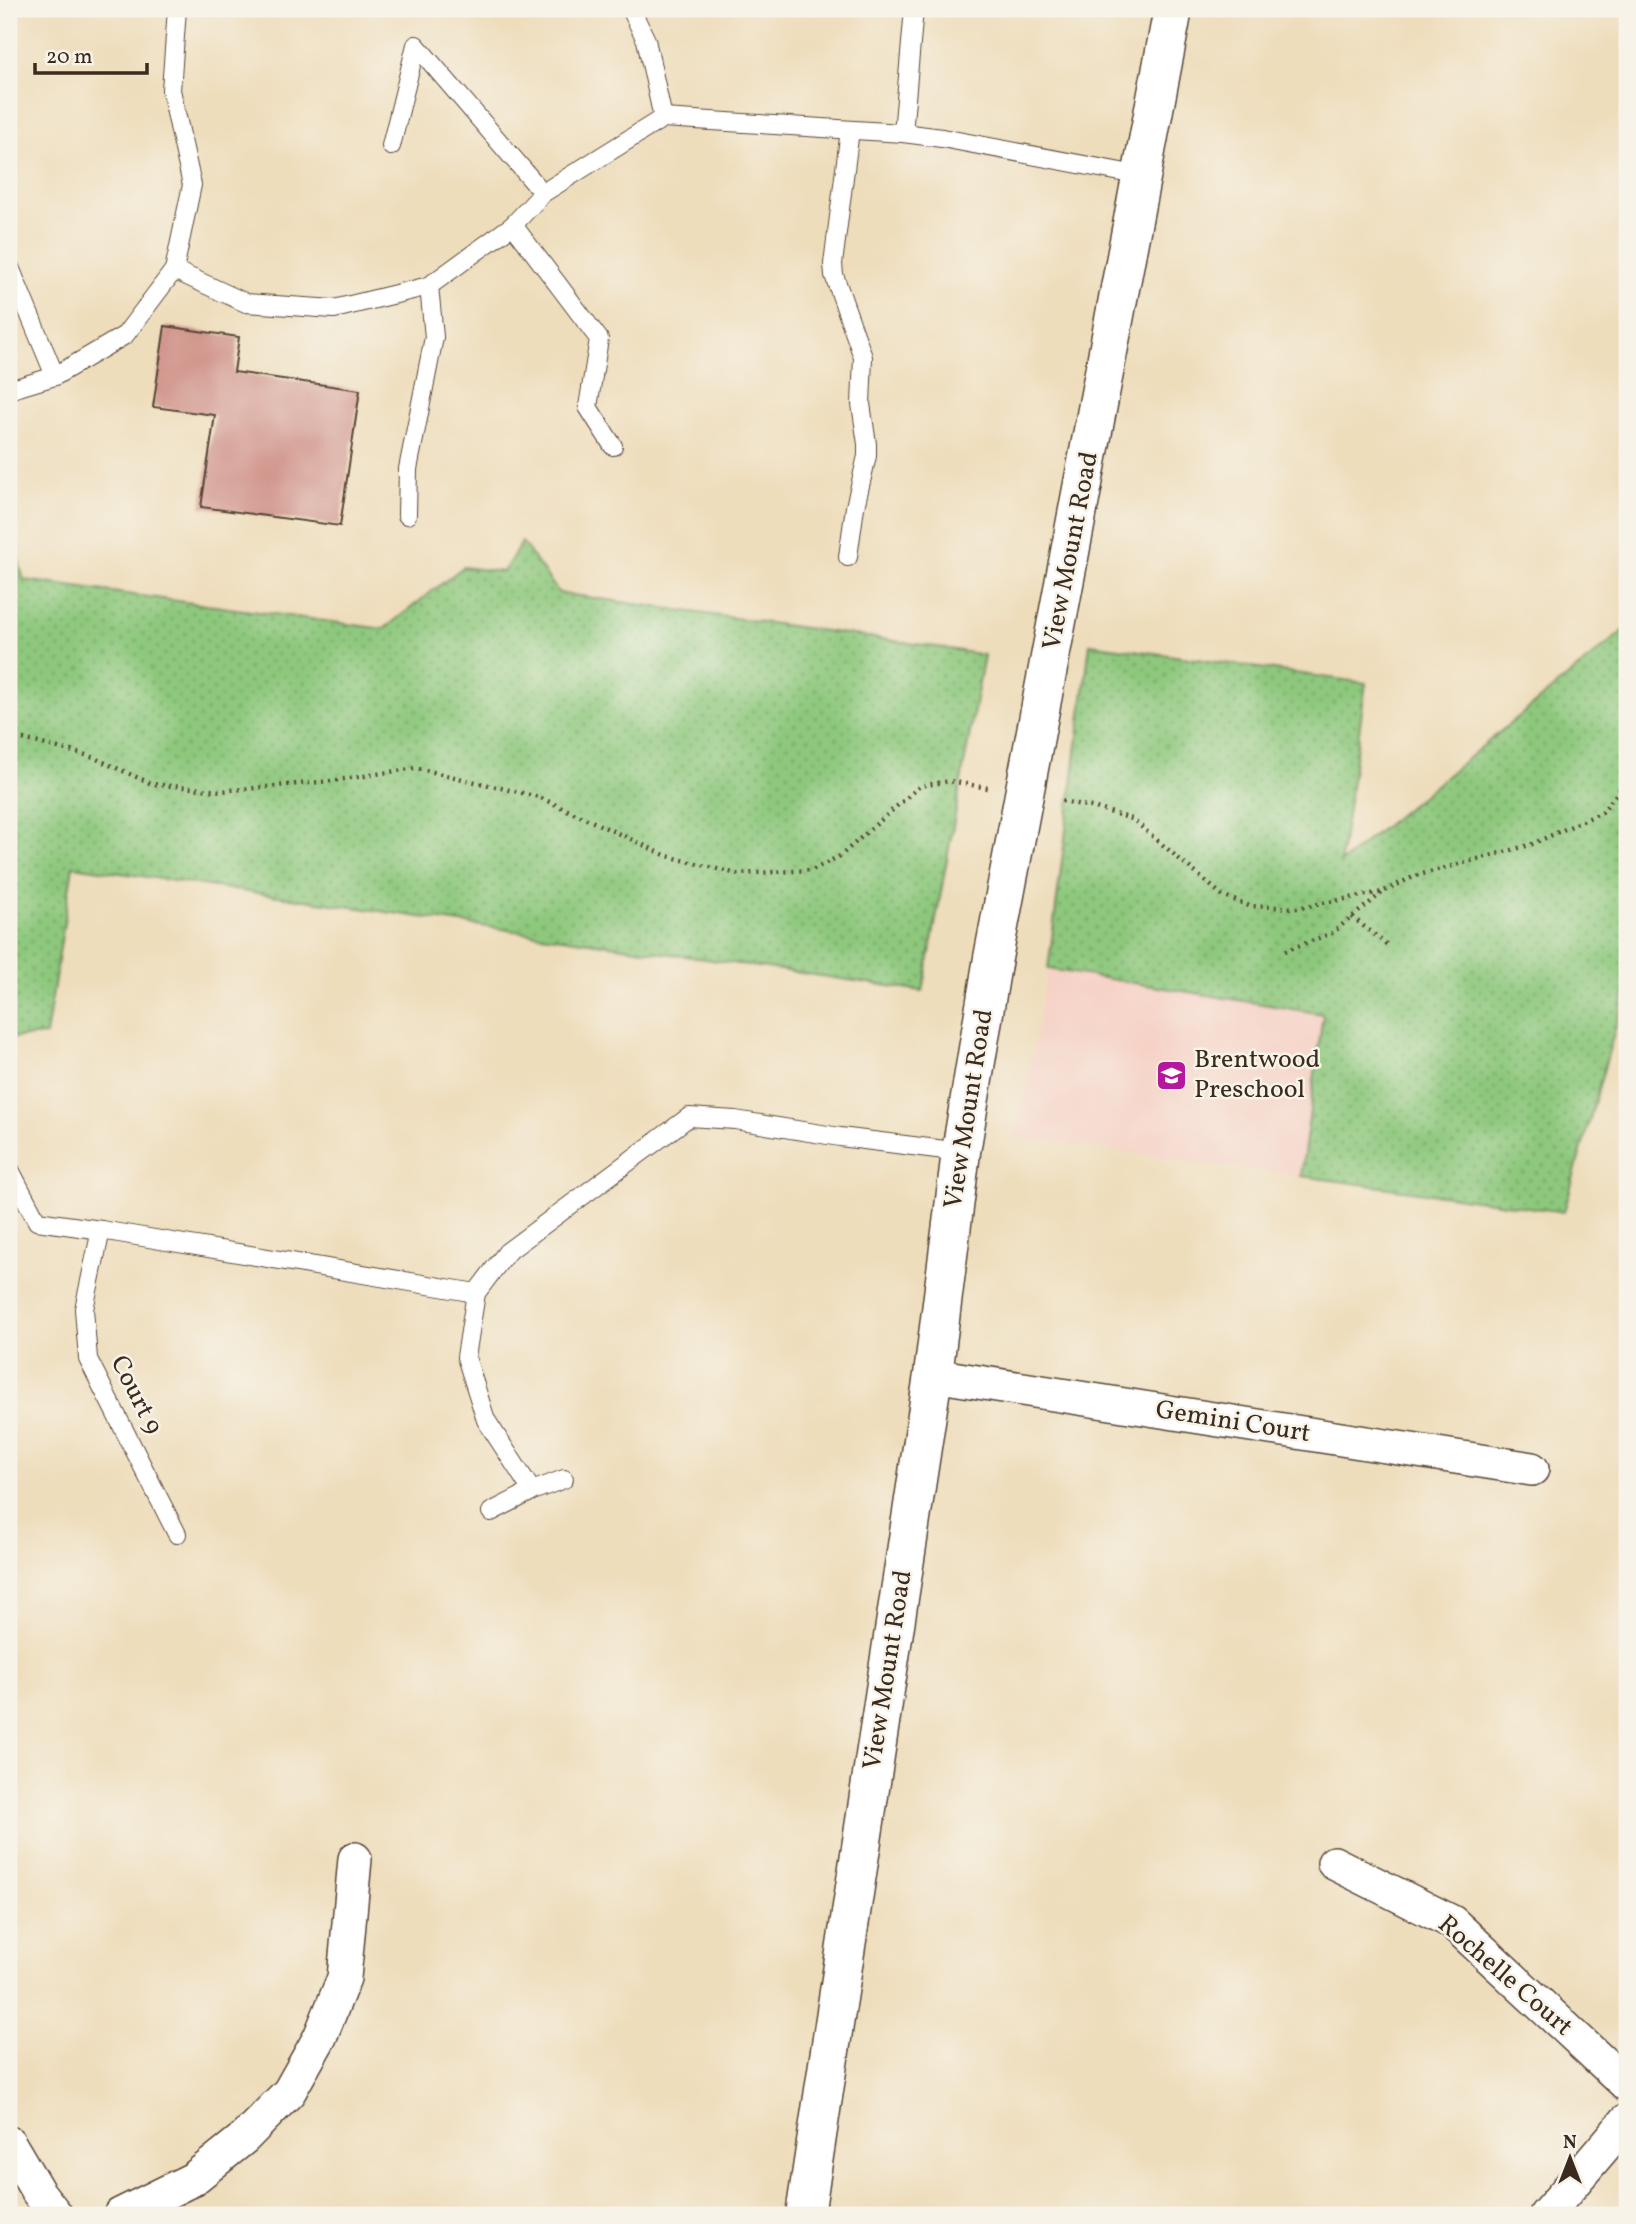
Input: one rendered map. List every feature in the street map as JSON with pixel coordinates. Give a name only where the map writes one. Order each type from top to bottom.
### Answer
[{"type":"street","name":"View Mount Road","points":[[805,2215],[933,1376],[961,1152],[993,958],[1173,9]]},
{"type":"street","name":"Gemini Court","points":[[933,1376],[1532,1469]]},
{"type":"street","points":[[120,2215],[193,2179],[244,2138],[289,2092],[320,2037],[344,1978],[355,1859]]},
{"type":"street","name":"Rochelle Court","points":[[1334,1863],[1452,1922],[1627,2085]]},
{"type":"street","points":[[1546,2215],[1627,2120]]},
{"type":"street","points":[[9,2143],[38,2192],[56,2215]]},
{"type":"lane","points":[[9,390],[55,376],[125,335],[174,270],[192,185],[170,90],[177,9]]},
{"type":"lane","points":[[631,9],[646,40],[663,118]]},
{"type":"lane","points":[[903,133],[914,9]]},
{"type":"lane","points":[[391,146],[416,45],[543,194]]},
{"type":"lane","points":[[174,270],[246,303],[334,309],[429,286],[513,225],[543,194],[663,118],[903,133],[1142,176]]},
{"type":"lane","points":[[848,557],[855,507],[867,456],[861,404],[863,357],[834,275],[833,264],[850,130]]},
{"type":"lane","points":[[513,225],[599,339],[588,407],[613,446]]},
{"type":"lane","points":[[9,265],[55,376]]},
{"type":"lane","points":[[407,515],[408,469],[434,337],[429,286]]},
{"type":"lane","points":[[532,1491],[486,1420],[466,1357],[476,1293],[507,1252],[689,1116],[961,1152]]},
{"type":"lane","points":[[9,1168],[37,1221],[476,1293]]},
{"type":"lane","name":"Court 9","points":[[101,1230],[84,1309],[88,1359],[177,1534]]},
{"type":"lane","points":[[491,1512],[532,1491],[564,1479]]},
{"type":"path","points":[[9,740],[23,739],[90,756],[152,785],[221,791],[331,781],[416,768],[539,797],[667,856],[737,874],[812,870],[840,856],[920,786],[950,781],[1096,808],[1132,819],[1222,895],[1250,906],[1297,908],[1382,892]]},
{"type":"path","points":[[1285,951],[1332,933],[1382,892],[1415,876],[1530,845],[1602,812],[1627,781]]},
{"type":"path","points":[[1352,917],[1390,947]]},
{"type":"shaded area","name":"Brentwood Preschool","points":[[1048,969],[1323,1014],[1301,1177],[1016,1137]]},
{"type":"green space","points":[[9,527],[24,580],[384,629],[463,567],[503,572],[522,542],[559,593],[984,655],[923,991],[73,866],[46,1035],[9,1038]]},
{"type":"green space","points":[[1627,628],[1627,986],[1564,1212],[1301,1176],[1323,1014],[1048,969],[1090,644],[1366,683],[1340,863]]},
{"type":"building","points":[[165,326],[239,337],[234,372],[360,390],[340,526],[201,507],[215,415],[153,407]]},
{"type":"place","name":"Brentwood Preschool","points":[[1171,1075]]}]
